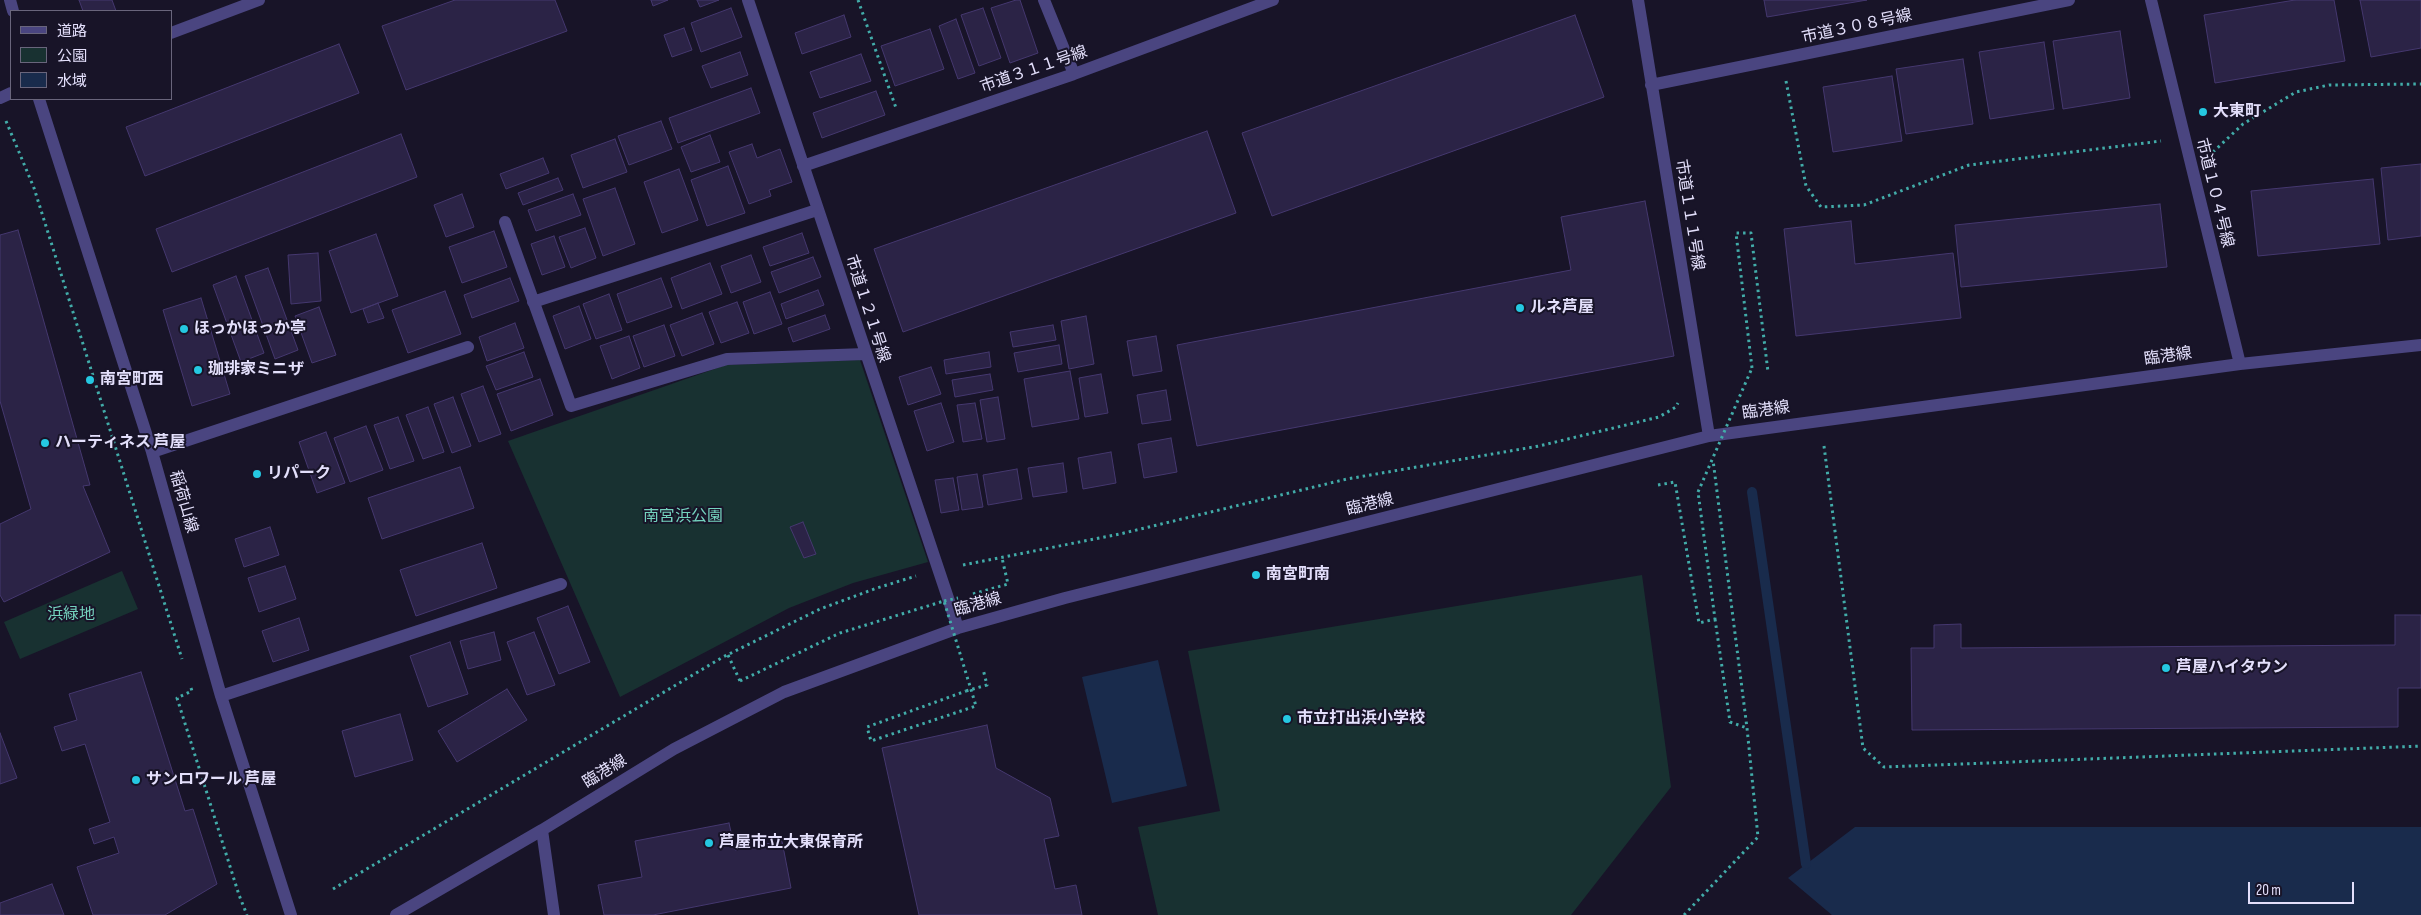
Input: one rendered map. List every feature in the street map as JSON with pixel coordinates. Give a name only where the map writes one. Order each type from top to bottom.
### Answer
[{"type":"street","points":[[172,33],[259,0]]},
{"type":"street","name":"市道１２１号線","points":[[748,0],[958,628]]},
{"type":"street","points":[[1044,0],[1074,74]]},
{"type":"street","name":"市道３１１号線","points":[[803,166],[904,130],[1074,74],[1247,4],[1273,0]]},
{"type":"street","name":"市道１１１号線","points":[[1638,0],[1709,436]]},
{"type":"street","name":"市道３０８号線","points":[[1651,85],[2069,0]]},
{"type":"street","name":"市道１０４号線","points":[[2150,0],[2240,364]]},
{"type":"street","name":"稲荷山線","points":[[39,100],[152,452],[221,696],[291,915]]},
{"type":"street","points":[[533,302],[817,210]]},
{"type":"street","points":[[505,222],[570,406],[727,359],[865,354]]},
{"type":"street","name":"臨港線","points":[[396,915],[542,830],[674,749],[784,692],[958,628],[1065,598],[1709,436],[2240,364],[2421,345]]},
{"type":"street","points":[[152,452],[468,347]]},
{"type":"street","points":[[221,696],[561,584]]},
{"type":"street","points":[[542,830],[554,915]]},
{"type":"path","points":[[858,0],[904,130]]},
{"type":"path","points":[[1782,59],[1806,186],[1821,208],[1864,204],[1969,165],[2184,137]]},
{"type":"path","points":[[2192,171],[2244,124],[2296,92],[2329,85],[2421,84]]},
{"type":"path","points":[[4,116],[34,188],[183,662]]},
{"type":"path","points":[[1747,728],[1730,722],[1698,492],[1752,368],[1736,233],[1751,233],[1768,372]]},
{"type":"path","points":[[1821,420],[1863,748],[1884,767],[2421,746]]},
{"type":"path","points":[[1684,915],[1758,837],[1747,728],[1709,436]]},
{"type":"path","points":[[1658,485],[1675,482],[1699,624],[1715,619]]},
{"type":"path","points":[[728,654],[740,682],[840,633],[944,601],[1008,584],[1002,557]]},
{"type":"path","points":[[944,601],[976,706],[872,741],[867,727],[966,692],[987,685],[983,669]]},
{"type":"path","points":[[189,681],[192,691],[177,698],[247,915]]},
{"type":"green space","name":"南宮浜公園","points":[[860,360],[928,562],[853,583],[789,608],[620,697],[508,441],[726,365]]},
{"type":"green space","name":"浜緑地","points":[[122,571],[138,609],[20,659],[4,622]]},
{"type":"green space","points":[[1642,575],[1671,787],[1571,915],[1158,915],[1138,827],[1220,811],[1188,651]]},
{"type":"water","points":[[1158,660],[1187,786],[1112,803],[1082,677]]},
{"type":"water","points":[[1855,827],[2421,827],[2421,915],[1832,915],[1788,878]]},
{"type":"building","points":[[79,0],[112,0],[116,10],[83,10]]},
{"type":"building","points":[[455,0],[555,0],[567,31],[406,90],[382,26]]},
{"type":"building","points":[[651,0],[668,0],[653,6]]},
{"type":"building","points":[[697,0],[719,0],[700,7]]},
{"type":"building","points":[[1020,0],[1038,53],[1010,63],[991,8]]},
{"type":"building","points":[[1764,0],[1867,0],[1767,17]]},
{"type":"building","points":[[2295,0],[2334,0],[2345,61],[2215,83],[2204,15]]},
{"type":"building","points":[[2360,0],[2421,0],[2421,48],[2371,57]]},
{"type":"building","points":[[731,8],[742,37],[701,52],[691,23]]},
{"type":"building","points":[[983,8],[1001,58],[979,66],[961,15]]},
{"type":"building","points":[[844,15],[851,37],[802,54],[795,33]]},
{"type":"building","points":[[1575,15],[1604,97],[1272,216],[1242,133]]},
{"type":"building","points":[[956,19],[975,73],[958,79],[939,26]]},
{"type":"building","points":[[684,28],[692,50],[672,57],[664,35]]},
{"type":"building","points":[[930,29],[944,69],[895,86],[881,46]]},
{"type":"building","points":[[2120,31],[2130,98],[2063,109],[2053,41]]},
{"type":"building","points":[[2044,42],[2054,109],[1990,119],[1979,52]]},
{"type":"building","points":[[339,44],[359,93],[145,176],[126,127]]},
{"type":"building","points":[[740,52],[748,75],[711,88],[702,66]]},
{"type":"building","points":[[861,54],[871,81],[820,98],[810,72]]},
{"type":"building","points":[[1963,59],[1973,124],[1906,134],[1896,69]]},
{"type":"building","points":[[1892,76],[1902,141],[1833,152],[1823,87]]},
{"type":"building","points":[[751,88],[760,113],[678,143],[669,118]]},
{"type":"building","points":[[876,91],[885,115],[822,138],[813,113]]},
{"type":"building","points":[[661,121],[672,149],[629,165],[618,136]]},
{"type":"building","points":[[1207,131],[1236,213],[903,332],[874,249]]},
{"type":"building","points":[[401,134],[417,177],[172,272],[156,229]]},
{"type":"building","points":[[710,135],[720,162],[691,172],[681,147]]},
{"type":"building","points":[[615,139],[627,172],[583,188],[571,155]]},
{"type":"building","points":[[752,144],[757,158],[780,149],[792,182],[769,190],[771,196],[749,204],[729,152]]},
{"type":"building","points":[[543,158],[549,173],[506,189],[500,174]]},
{"type":"building","points":[[2421,164],[2421,236],[2388,240],[2381,168]]},
{"type":"building","points":[[728,166],[745,213],[707,226],[691,180]]},
{"type":"building","points":[[679,169],[698,220],[662,233],[644,182]]},
{"type":"building","points":[[558,178],[563,190],[523,205],[518,193]]},
{"type":"building","points":[[2373,179],[2380,244],[2258,256],[2251,191]]},
{"type":"building","points":[[615,188],[635,244],[603,256],[583,199]]},
{"type":"building","points":[[462,194],[474,227],[446,237],[434,205]]},
{"type":"building","points":[[573,194],[581,215],[536,231],[528,210]]},
{"type":"building","name":"ルネ芦屋","points":[[1645,201],[1674,356],[1197,446],[1177,345],[1571,270],[1561,217]]},
{"type":"building","points":[[2160,204],[2167,267],[1961,287],[1955,225]]},
{"type":"building","points":[[1851,221],[1855,264],[1953,253],[1961,318],[1796,336],[1784,229]]},
{"type":"building","points":[[585,228],[596,258],[571,268],[559,237]]},
{"type":"building","name":"ハーティネス 芦屋","points":[[18,230],[90,485],[83,486],[110,552],[4,602],[0,595],[0,524],[31,509],[0,401],[0,235]]},
{"type":"building","points":[[494,231],[507,267],[462,283],[449,247]]},
{"type":"building","points":[[802,233],[809,253],[770,266],[763,247]]},
{"type":"building","points":[[376,234],[398,296],[351,313],[329,251]]},
{"type":"building","points":[[554,236],[565,267],[542,275],[531,244]]},
{"type":"building","points":[[318,253],[321,301],[291,304],[288,255]]},
{"type":"building","points":[[751,255],[761,282],[731,293],[721,266]]},
{"type":"building","points":[[813,257],[821,277],[779,293],[771,272]]},
{"type":"building","points":[[710,263],[722,294],[682,309],[671,278]]},
{"type":"building","points":[[268,268],[298,350],[275,359],[245,276]]},
{"type":"building","points":[[236,276],[264,353],[241,362],[213,285]]},
{"type":"building","points":[[510,278],[519,301],[472,318],[464,295]]},
{"type":"building","points":[[661,278],[672,307],[627,323],[617,294]]},
{"type":"building","points":[[818,290],[824,305],[786,319],[781,304]]},
{"type":"building","points":[[445,291],[461,334],[408,353],[392,310]]},
{"type":"building","points":[[770,292],[782,324],[754,334],[743,302]]},
{"type":"building","points":[[609,294],[622,330],[596,339],[583,304]]},
{"type":"building","points":[[201,298],[230,394],[192,406],[163,310]]},
{"type":"building","points":[[737,302],[749,333],[721,343],[709,312]]},
{"type":"building","points":[[378,303],[384,318],[368,323],[363,309]]},
{"type":"building","points":[[579,306],[591,339],[565,349],[553,316]]},
{"type":"building","points":[[319,307],[336,355],[312,363],[295,316]]},
{"type":"building","points":[[702,313],[714,344],[682,356],[670,325]]},
{"type":"building","points":[[825,315],[830,329],[793,342],[788,328]]},
{"type":"building","points":[[1086,316],[1094,364],[1069,369],[1061,321]]},
{"type":"building","points":[[515,323],[524,348],[487,361],[479,337]]},
{"type":"building","points":[[664,325],[675,356],[644,367],[633,336]]},
{"type":"building","points":[[1053,325],[1056,340],[1013,347],[1010,332]]},
{"type":"building","points":[[629,336],[640,368],[612,379],[600,346]]},
{"type":"building","points":[[1156,336],[1162,371],[1133,376],[1127,341]]},
{"type":"building","points":[[1059,345],[1062,364],[1018,372],[1014,353]]},
{"type":"building","points":[[524,352],[533,377],[496,390],[486,366]]},
{"type":"building","points":[[989,352],[991,367],[946,374],[944,360]]},
{"type":"building","points":[[931,367],[941,394],[908,405],[899,377]]},
{"type":"building","points":[[1070,371],[1079,419],[1032,427],[1024,379]]},
{"type":"building","points":[[990,374],[993,390],[955,397],[952,380]]},
{"type":"building","points":[[1101,374],[1108,413],[1085,417],[1079,378]]},
{"type":"building","points":[[540,379],[553,415],[511,431],[497,394]]},
{"type":"building","points":[[483,386],[501,434],[479,442],[461,394]]},
{"type":"building","points":[[1166,390],[1171,420],[1142,424],[1137,395]]},
{"type":"building","points":[[453,397],[471,446],[452,453],[434,404]]},
{"type":"building","points":[[998,397],[1005,439],[987,442],[980,400]]},
{"type":"building","points":[[941,403],[954,442],[927,451],[914,411]]},
{"type":"building","points":[[975,403],[982,439],[963,442],[957,405]]},
{"type":"building","points":[[428,407],[444,452],[423,459],[406,415]]},
{"type":"building","points":[[398,417],[414,461],[390,469],[374,425]]},
{"type":"building","points":[[366,426],[383,470],[350,482],[334,438]]},
{"type":"building","points":[[326,432],[345,483],[317,493],[299,442]]},
{"type":"building","points":[[1171,438],[1177,472],[1144,478],[1138,444]]},
{"type":"building","points":[[1111,452],[1116,483],[1083,489],[1078,458]]},
{"type":"building","points":[[1063,463],[1067,492],[1033,497],[1028,468]]},
{"type":"building","points":[[460,467],[474,508],[382,539],[368,498]]},
{"type":"building","points":[[1017,469],[1022,499],[988,505],[983,475]]},
{"type":"building","points":[[977,474],[983,507],[962,510],[957,477]]},
{"type":"building","points":[[953,478],[959,510],[941,513],[935,480]]},
{"type":"building","points":[[803,522],[816,554],[804,558],[790,527]]},
{"type":"building","points":[[270,527],[279,555],[244,567],[235,539]]},
{"type":"building","points":[[482,543],[497,588],[416,616],[400,570]]},
{"type":"building","points":[[285,566],[296,599],[259,612],[248,578]]},
{"type":"building","points":[[568,606],[590,662],[559,674],[537,618]]},
{"type":"building","name":"芦屋ハイタウン","points":[[2395,615],[2421,615],[2421,688],[2398,688],[2398,727],[1912,730],[1911,648],[1934,648],[1934,625],[1961,624],[1961,648],[2395,645]]},
{"type":"building","points":[[299,618],[309,650],[273,662],[262,631]]},
{"type":"building","points":[[494,632],[501,660],[468,669],[460,641]]},
{"type":"building","points":[[534,632],[555,685],[527,695],[507,642]]},
{"type":"building","points":[[450,642],[468,694],[428,707],[410,656]]},
{"type":"building","name":"サンロワール 芦屋","points":[[141,672],[185,811],[193,809],[217,884],[165,915],[93,915],[77,867],[119,853],[114,837],[94,844],[89,829],[110,822],[85,744],[62,751],[54,727],[77,720],[69,694]]},
{"type":"building","points":[[507,689],[527,720],[457,762],[438,731]]},
{"type":"building","points":[[400,714],[413,760],[355,777],[342,731]]},
{"type":"building","points":[[987,725],[996,768],[1050,798],[1059,836],[1044,839],[1055,889],[1076,885],[1082,915],[919,915],[882,748]]},
{"type":"building","points":[[0,733],[17,778],[0,784]]},
{"type":"building","points":[[729,823],[735,850],[782,841],[791,888],[653,915],[604,915],[598,885],[642,877],[635,841]]},
{"type":"building","points":[[52,884],[64,915],[0,915],[0,903]]},
{"type":"waterway","points":[[1752,492],[1806,864]]},
{"type":"place","name":"大東町","points":[[2203,112]]},
{"type":"place","name":"ルネ芦屋","points":[[1520,308]]},
{"type":"place","name":"ほっかほっか亭","points":[[184,329]]},
{"type":"place","name":"珈琲家ミニザ","points":[[198,370]]},
{"type":"place","name":"南宮町西","points":[[90,380]]},
{"type":"place","name":"ハーティネス 芦屋","points":[[45,443]]},
{"type":"place","name":"リパーク","points":[[257,474]]},
{"type":"place","name":"南宮町南","points":[[1256,575]]},
{"type":"place","name":"芦屋ハイタウン","points":[[2166,668]]},
{"type":"place","name":"市立打出浜小学校","points":[[1287,719]]},
{"type":"place","name":"サンロワール 芦屋","points":[[136,780]]},
{"type":"place","name":"芦屋市立大東保育所","points":[[709,843]]}]
